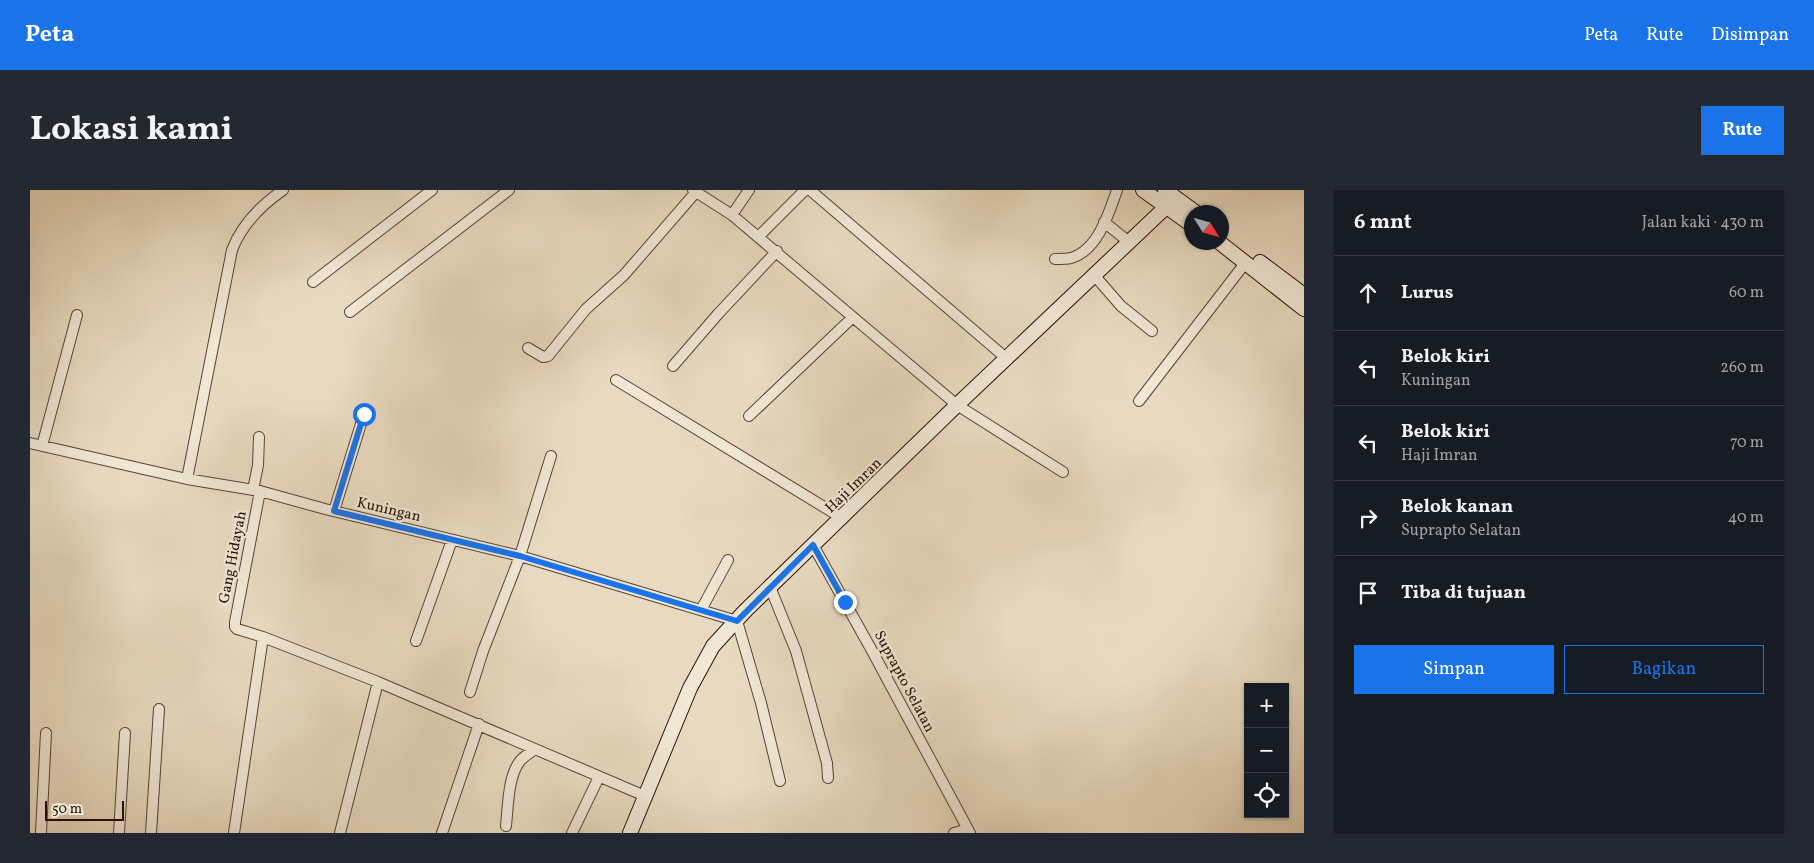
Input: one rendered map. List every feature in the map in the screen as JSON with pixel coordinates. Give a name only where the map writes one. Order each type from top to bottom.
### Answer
[{"type":"street","points":[[187,479],[232,250],[248,220],[283,190]]},
{"type":"street","points":[[313,282],[432,190]]},
{"type":"street","points":[[350,312],[509,190]]},
{"type":"street","points":[[732,215],[749,190]]},
{"type":"street","points":[[758,237],[805,190]]},
{"type":"street","points":[[810,190],[1006,358]]},
{"type":"street","points":[[1055,259],[1071,258],[1087,249],[1104,222],[1117,190]]},
{"type":"street","points":[[1142,190],[1184,220]]},
{"type":"street","points":[[1165,190],[1185,205]]},
{"type":"street","points":[[528,348],[543,357],[548,356],[586,309],[624,275],[695,191],[732,215],[957,405],[1063,472]]},
{"type":"street","name":"Haji Imran","points":[[630,833],[690,688],[713,646],[770,587],[957,405],[1165,208]]},
{"type":"street","points":[[1104,222],[1129,242]]},
{"type":"street","points":[[1229,238],[1304,296]]},
{"type":"street","points":[[1229,249],[1304,308]]},
{"type":"street","points":[[673,366],[776,251]]},
{"type":"street","points":[[1138,401],[1246,262]]},
{"type":"street","points":[[1094,275],[1124,310],[1152,332]]},
{"type":"street","points":[[33,446],[76,315]]},
{"type":"street","points":[[750,416],[854,317]]},
{"type":"street","points":[[616,380],[842,518]]},
{"type":"street","points":[[334,511],[364,414]]},
{"type":"street","name":"Gang Hidayah","points":[[259,437],[256,491],[235,628],[263,637]]},
{"type":"street","name":"Kuningan","points":[[33,446],[187,479],[256,491],[520,556],[737,621]]},
{"type":"street","points":[[470,692],[483,651],[520,556],[551,456]]},
{"type":"street","points":[[416,641],[452,540]]},
{"type":"street","name":"Suprapto Selatan","points":[[813,545],[969,831]]},
{"type":"street","points":[[701,610],[728,560]]},
{"type":"street","points":[[770,587],[796,651],[827,763],[828,778]]},
{"type":"street","points":[[737,621],[762,704],[780,781]]},
{"type":"street","points":[[234,833],[263,637],[479,724],[645,796]]},
{"type":"street","points":[[340,833],[378,682]]},
{"type":"street","points":[[151,833],[159,709]]},
{"type":"street","points":[[442,833],[479,724]]},
{"type":"street","points":[[41,833],[46,733]]},
{"type":"street","points":[[118,833],[124,733]]},
{"type":"street","points":[[506,826],[508,799],[514,772],[520,760],[535,749]]},
{"type":"street","points":[[572,833],[599,777]]},
{"type":"street","points":[[954,833],[969,831]]},
{"type":"route","points":[[364,414],[334,511],[520,556],[737,621],[813,545],[845,602]]}]
